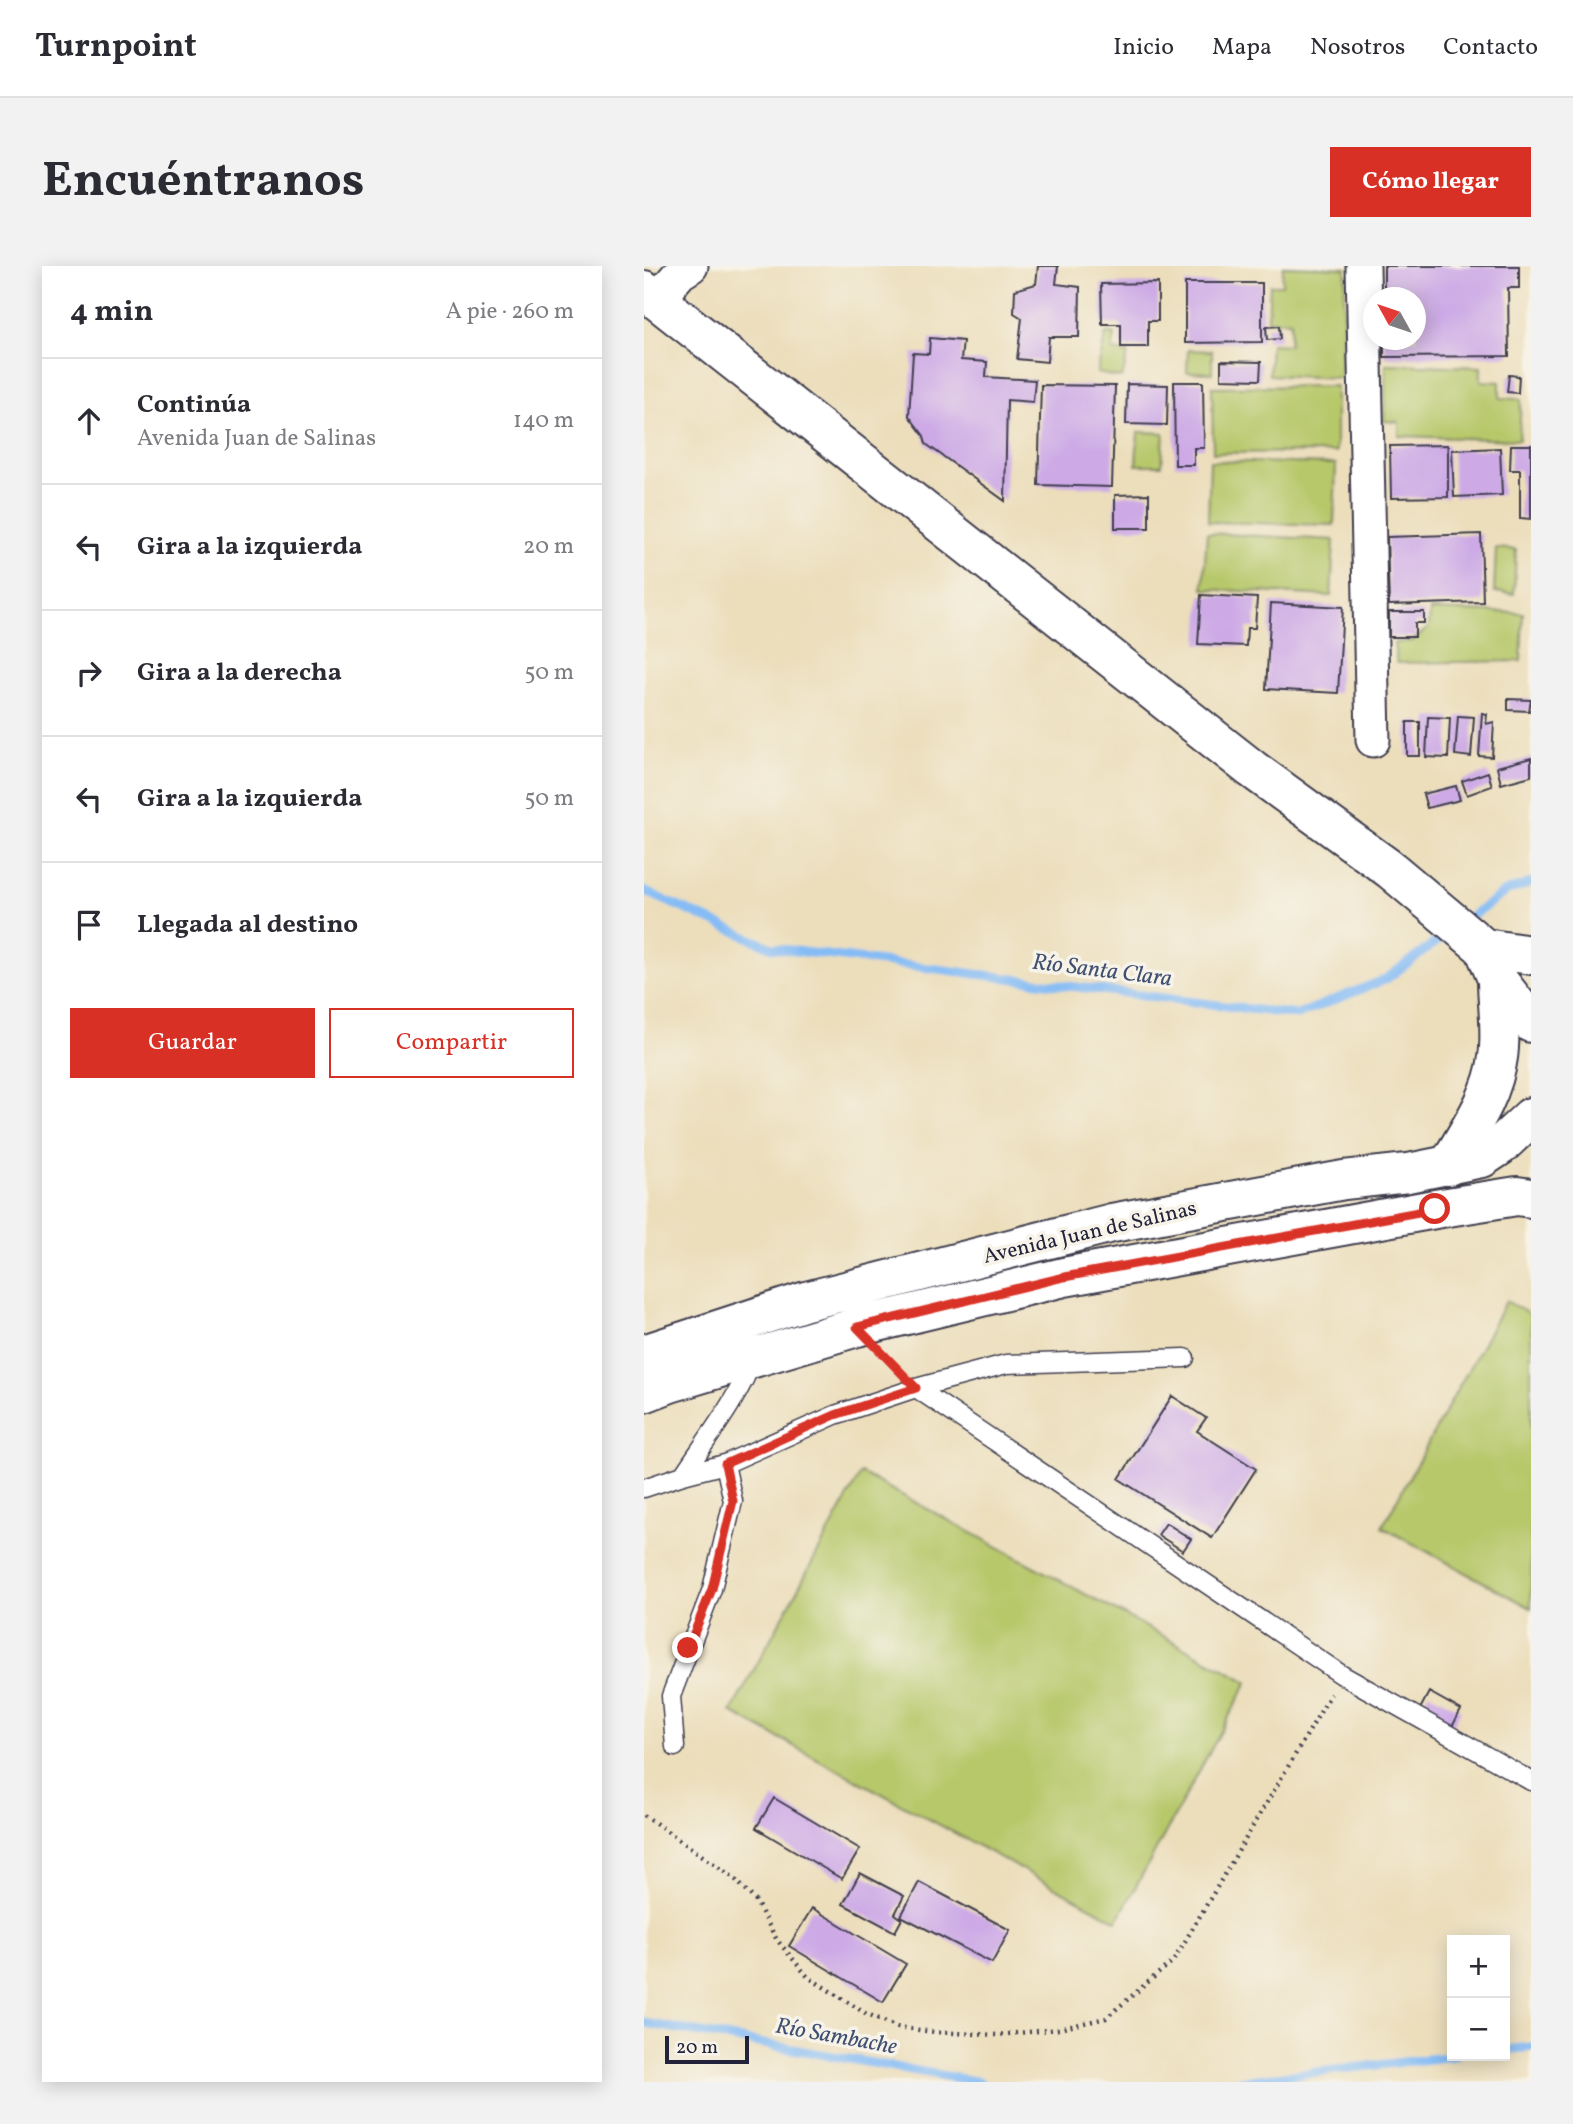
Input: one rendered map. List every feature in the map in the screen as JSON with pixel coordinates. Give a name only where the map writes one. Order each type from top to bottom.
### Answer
[{"type":"main road","points":[[650,295],[1252,769],[1391,870],[1484,955],[1531,1023]]},
{"type":"main road","points":[[1484,955],[1531,955]]},
{"type":"main road","points":[[1448,1166],[1484,1104],[1494,1078],[1499,1054],[1484,955]]},
{"type":"main road","name":"Avenida Juan de Salinas","points":[[644,1354],[806,1301],[1112,1223],[1344,1180],[1408,1173],[1482,1158],[1500,1146],[1531,1117]]},
{"type":"main road","name":"Avenida Juan de Salinas","points":[[644,1393],[857,1327],[1078,1275],[1435,1209],[1517,1196],[1531,1198]]},
{"type":"street","points":[[650,295],[691,266]]},
{"type":"street","points":[[1363,266],[1373,740]]},
{"type":"lane","points":[[683,1475],[735,1398],[754,1358]]},
{"type":"lane","points":[[644,1488],[725,1464],[835,1415],[916,1388],[1006,1364],[1185,1358]]},
{"type":"lane","points":[[916,1388],[1342,1675],[1531,1781]]},
{"type":"lane","points":[[675,1747],[671,1696],[712,1589],[733,1501],[725,1464]]},
{"type":"path","points":[[857,1327],[916,1388]]},
{"type":"path","points":[[644,1815],[734,1878],[755,1900],[777,1940],[808,1977],[866,2013],[898,2027],[933,2032],[997,2035],[1059,2029],[1106,2018],[1174,1960],[1342,1675]]},
{"type":"green space","points":[[1283,266],[1346,268],[1340,378],[1269,375],[1271,344],[1289,345],[1291,321],[1268,320],[1270,285],[1282,285]]},
{"type":"green space","points":[[1106,333],[1115,335],[1112,350],[1128,353],[1122,378],[1097,373]]},
{"type":"green space","points":[[1188,350],[1212,351],[1212,373],[1187,372]]},
{"type":"green space","points":[[1386,364],[1481,367],[1481,381],[1500,382],[1500,398],[1521,399],[1519,440],[1399,436],[1399,422],[1384,421]]},
{"type":"green space","points":[[1336,386],[1336,452],[1213,453],[1212,387]]},
{"type":"green space","points":[[1138,432],[1164,433],[1162,465],[1136,465]]},
{"type":"green space","points":[[1210,461],[1336,464],[1334,525],[1208,522]]},
{"type":"green space","points":[[1207,533],[1334,540],[1331,596],[1203,589]]},
{"type":"green space","points":[[1496,548],[1516,550],[1514,594],[1494,592]]},
{"type":"green space","points":[[1430,610],[1523,613],[1521,661],[1397,663],[1394,643],[1413,641],[1429,627]]},
{"type":"green space","points":[[1506,1301],[1531,1315],[1531,1608],[1382,1527]]},
{"type":"green space","points":[[861,1473],[1248,1682],[1117,1921],[731,1712]]},
{"type":"building","points":[[1038,266],[1058,266],[1056,284],[1080,287],[1079,337],[1049,337],[1047,362],[1017,359],[1022,318],[1014,313],[1015,290],[1036,284]]},
{"type":"building","points":[[1384,266],[1519,266],[1519,288],[1508,288],[1509,356],[1384,357],[1384,350],[1426,350],[1426,287],[1384,287]]},
{"type":"building","points":[[1158,283],[1158,321],[1148,321],[1148,347],[1121,347],[1121,324],[1102,324],[1101,284]]},
{"type":"building","points":[[1185,283],[1262,283],[1262,342],[1185,343]]},
{"type":"building","points":[[1279,326],[1280,339],[1267,340],[1266,327]]},
{"type":"building","points":[[930,338],[963,341],[961,360],[987,362],[986,377],[1035,380],[1033,402],[1007,400],[1005,501],[926,444],[924,436],[909,416],[913,353],[929,354]]},
{"type":"building","points":[[1221,361],[1261,362],[1260,380],[1221,379]]},
{"type":"building","points":[[1509,375],[1519,376],[1518,393],[1507,392]]},
{"type":"building","points":[[1174,382],[1203,382],[1204,448],[1194,448],[1194,465],[1175,465]]},
{"type":"building","points":[[1127,384],[1168,385],[1167,425],[1126,424]]},
{"type":"building","points":[[1041,385],[1115,386],[1112,487],[1038,485]]},
{"type":"building","points":[[1448,445],[1448,497],[1391,498],[1390,446]]},
{"type":"building","points":[[1511,445],[1531,445],[1531,519],[1520,518],[1520,470],[1510,470]]},
{"type":"building","points":[[1500,448],[1502,495],[1454,497],[1452,450]]},
{"type":"building","points":[[1149,494],[1149,528],[1115,528],[1115,495]]},
{"type":"building","points":[[1481,534],[1483,602],[1389,605],[1387,537]]},
{"type":"building","points":[[1201,595],[1257,598],[1255,628],[1247,628],[1246,646],[1198,644]]},
{"type":"building","points":[[1271,603],[1343,607],[1338,693],[1266,689]]},
{"type":"building","points":[[1389,612],[1424,612],[1424,623],[1415,623],[1415,637],[1389,637]]},
{"type":"building","points":[[1508,699],[1531,700],[1529,711],[1508,710]]},
{"type":"building","points":[[1482,713],[1487,714],[1486,724],[1494,722],[1492,757],[1479,756]]},
{"type":"building","points":[[1458,716],[1474,717],[1471,757],[1455,755]]},
{"type":"building","points":[[1428,717],[1450,718],[1448,758],[1426,757]]},
{"type":"building","points":[[1407,722],[1420,722],[1420,756],[1407,756]]},
{"type":"building","points":[[1531,758],[1531,776],[1501,784],[1497,767]]},
{"type":"building","points":[[1488,772],[1492,786],[1467,795],[1462,781]]},
{"type":"building","points":[[1456,786],[1460,800],[1427,808],[1423,794]]},
{"type":"building","points":[[1172,1396],[1206,1418],[1197,1431],[1256,1469],[1212,1538],[1119,1479]]},
{"type":"building","points":[[1166,1523],[1191,1539],[1183,1551],[1158,1535]]},
{"type":"building","points":[[1429,1692],[1461,1710],[1452,1727],[1420,1709]]},
{"type":"building","points":[[774,1798],[860,1849],[842,1879],[756,1828]]},
{"type":"building","points":[[860,1873],[904,1896],[895,1914],[902,1919],[895,1932],[843,1904]]},
{"type":"building","points":[[919,1882],[1010,1930],[992,1963],[901,1916]]},
{"type":"building","points":[[812,1908],[906,1964],[883,2002],[789,1946]]},
{"type":"waterway","name":"Río Santa Clara","points":[[1466,920],[1505,892],[1531,883]]},
{"type":"waterway","name":"Río Santa Clara","points":[[644,891],[772,948],[1297,1015],[1386,979],[1450,932]]},
{"type":"waterway","name":"Río Sambache","points":[[644,2023],[980,2082]]},
{"type":"waterway","name":"Río Sambache","points":[[1510,2049],[1531,2047]]},
{"type":"waterway","name":"Río Sambache","points":[[1231,2082],[1447,2057]]},
{"type":"route","points":[[688,1648],[712,1589],[733,1501],[725,1464],[835,1415],[916,1388],[857,1327],[1064,1277],[1435,1209]]}]
